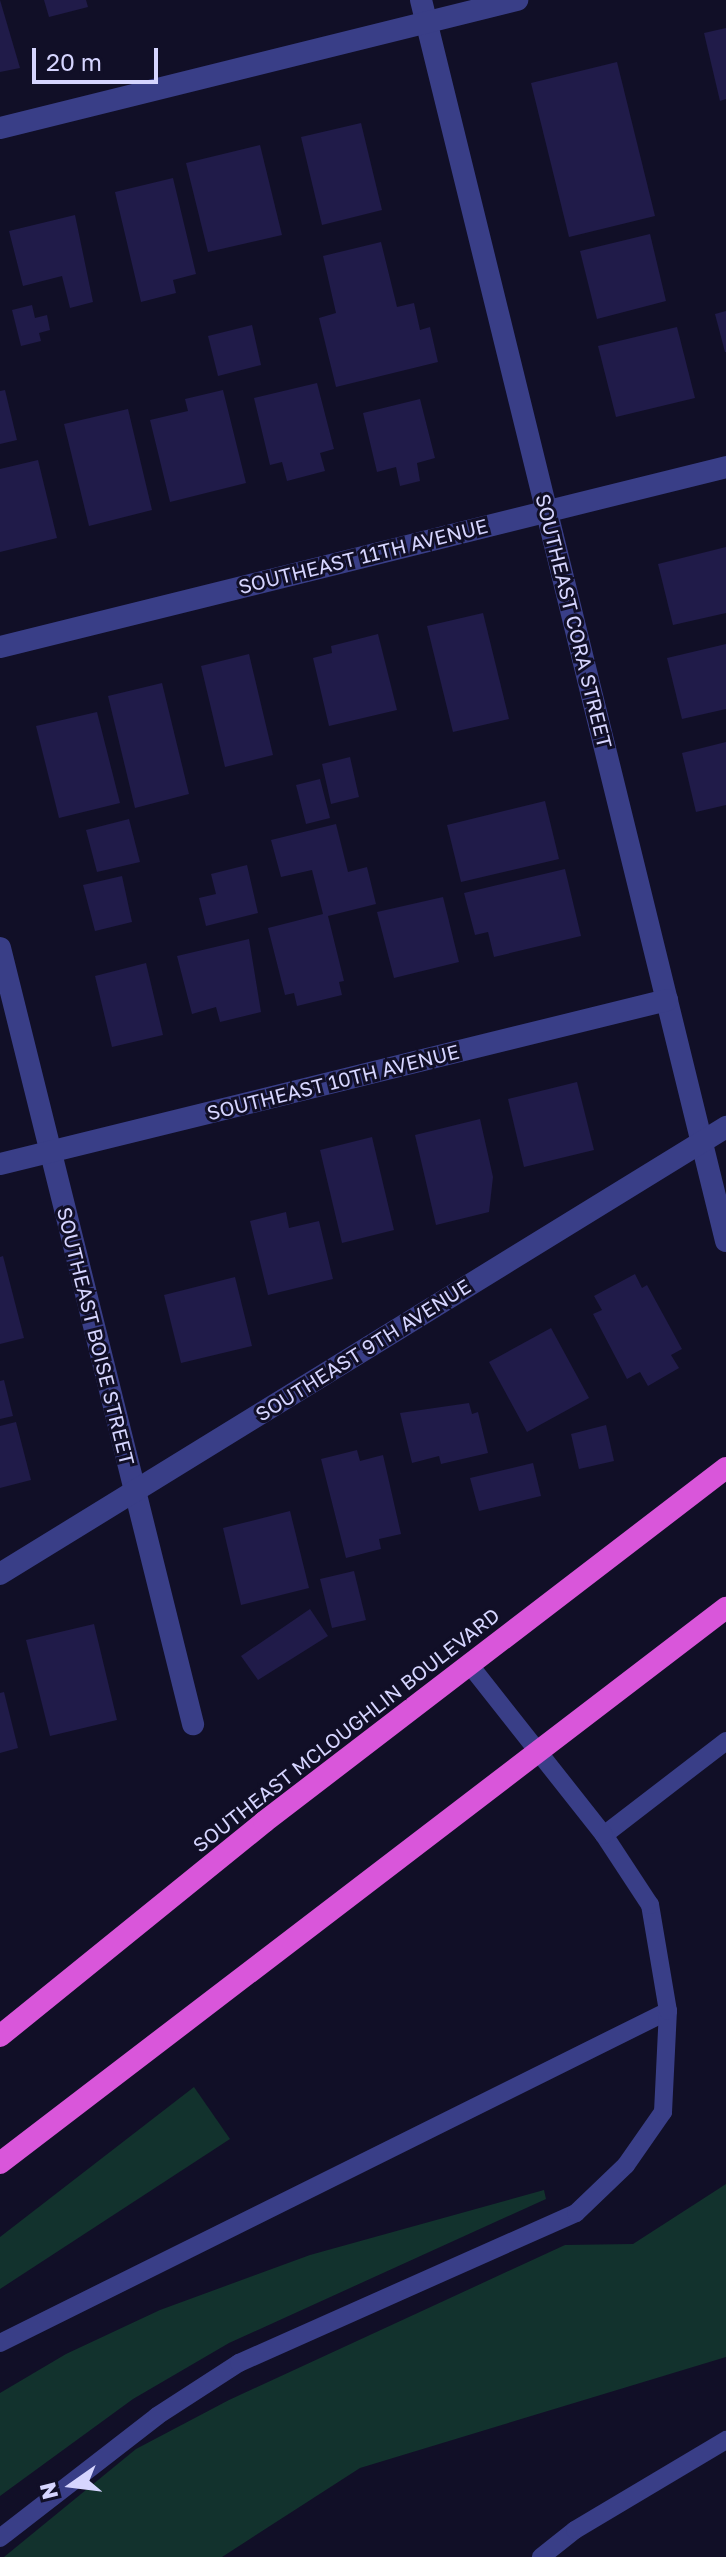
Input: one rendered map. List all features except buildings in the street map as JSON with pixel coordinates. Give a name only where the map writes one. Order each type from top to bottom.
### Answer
[{"type":"highway","name":"SOUTHEAST MCLOUGHLIN BOULEVARD","points":[[0,2036],[469,1664],[726,1468]]},
{"type":"highway","points":[[0,2163],[726,1608]]},
{"type":"street","points":[[0,128],[424,11],[517,0]]},
{"type":"street","name":"SOUTHEAST CORA STREET","points":[[424,11],[726,1241]]},
{"type":"street","name":"SOUTHEAST 11TH AVENUE","points":[[0,647],[726,467]]},
{"type":"street","name":"SOUTHEAST BOISE STREET","points":[[0,948],[193,1724]]},
{"type":"street","name":"SOUTHEAST 10TH AVENUE","points":[[0,1164],[667,1000]]},
{"type":"street","name":"SOUTHEAST 9TH AVENUE","points":[[0,1574],[726,1127]]},
{"type":"lane","points":[[0,2538],[157,2416],[239,2363],[576,2213],[626,2165],[663,2112],[668,2011],[650,1905],[604,1835],[469,1664]]},
{"type":"lane","points":[[604,1835],[726,1741]]},
{"type":"lane","points":[[0,2343],[668,2011]]},
{"type":"lane","points":[[541,2557],[575,2530],[726,2440]]},
{"type":"green space","points":[[194,2087],[230,2139],[0,2289],[0,2237]]},
{"type":"green space","points":[[726,2184],[726,2357],[360,2468],[222,2557],[4,2557],[136,2449],[229,2400],[565,2245],[633,2244]]},
{"type":"green space","points":[[544,2190],[546,2199],[229,2343],[133,2399],[0,2496],[0,2393],[66,2354],[160,2310],[310,2255]]}]
